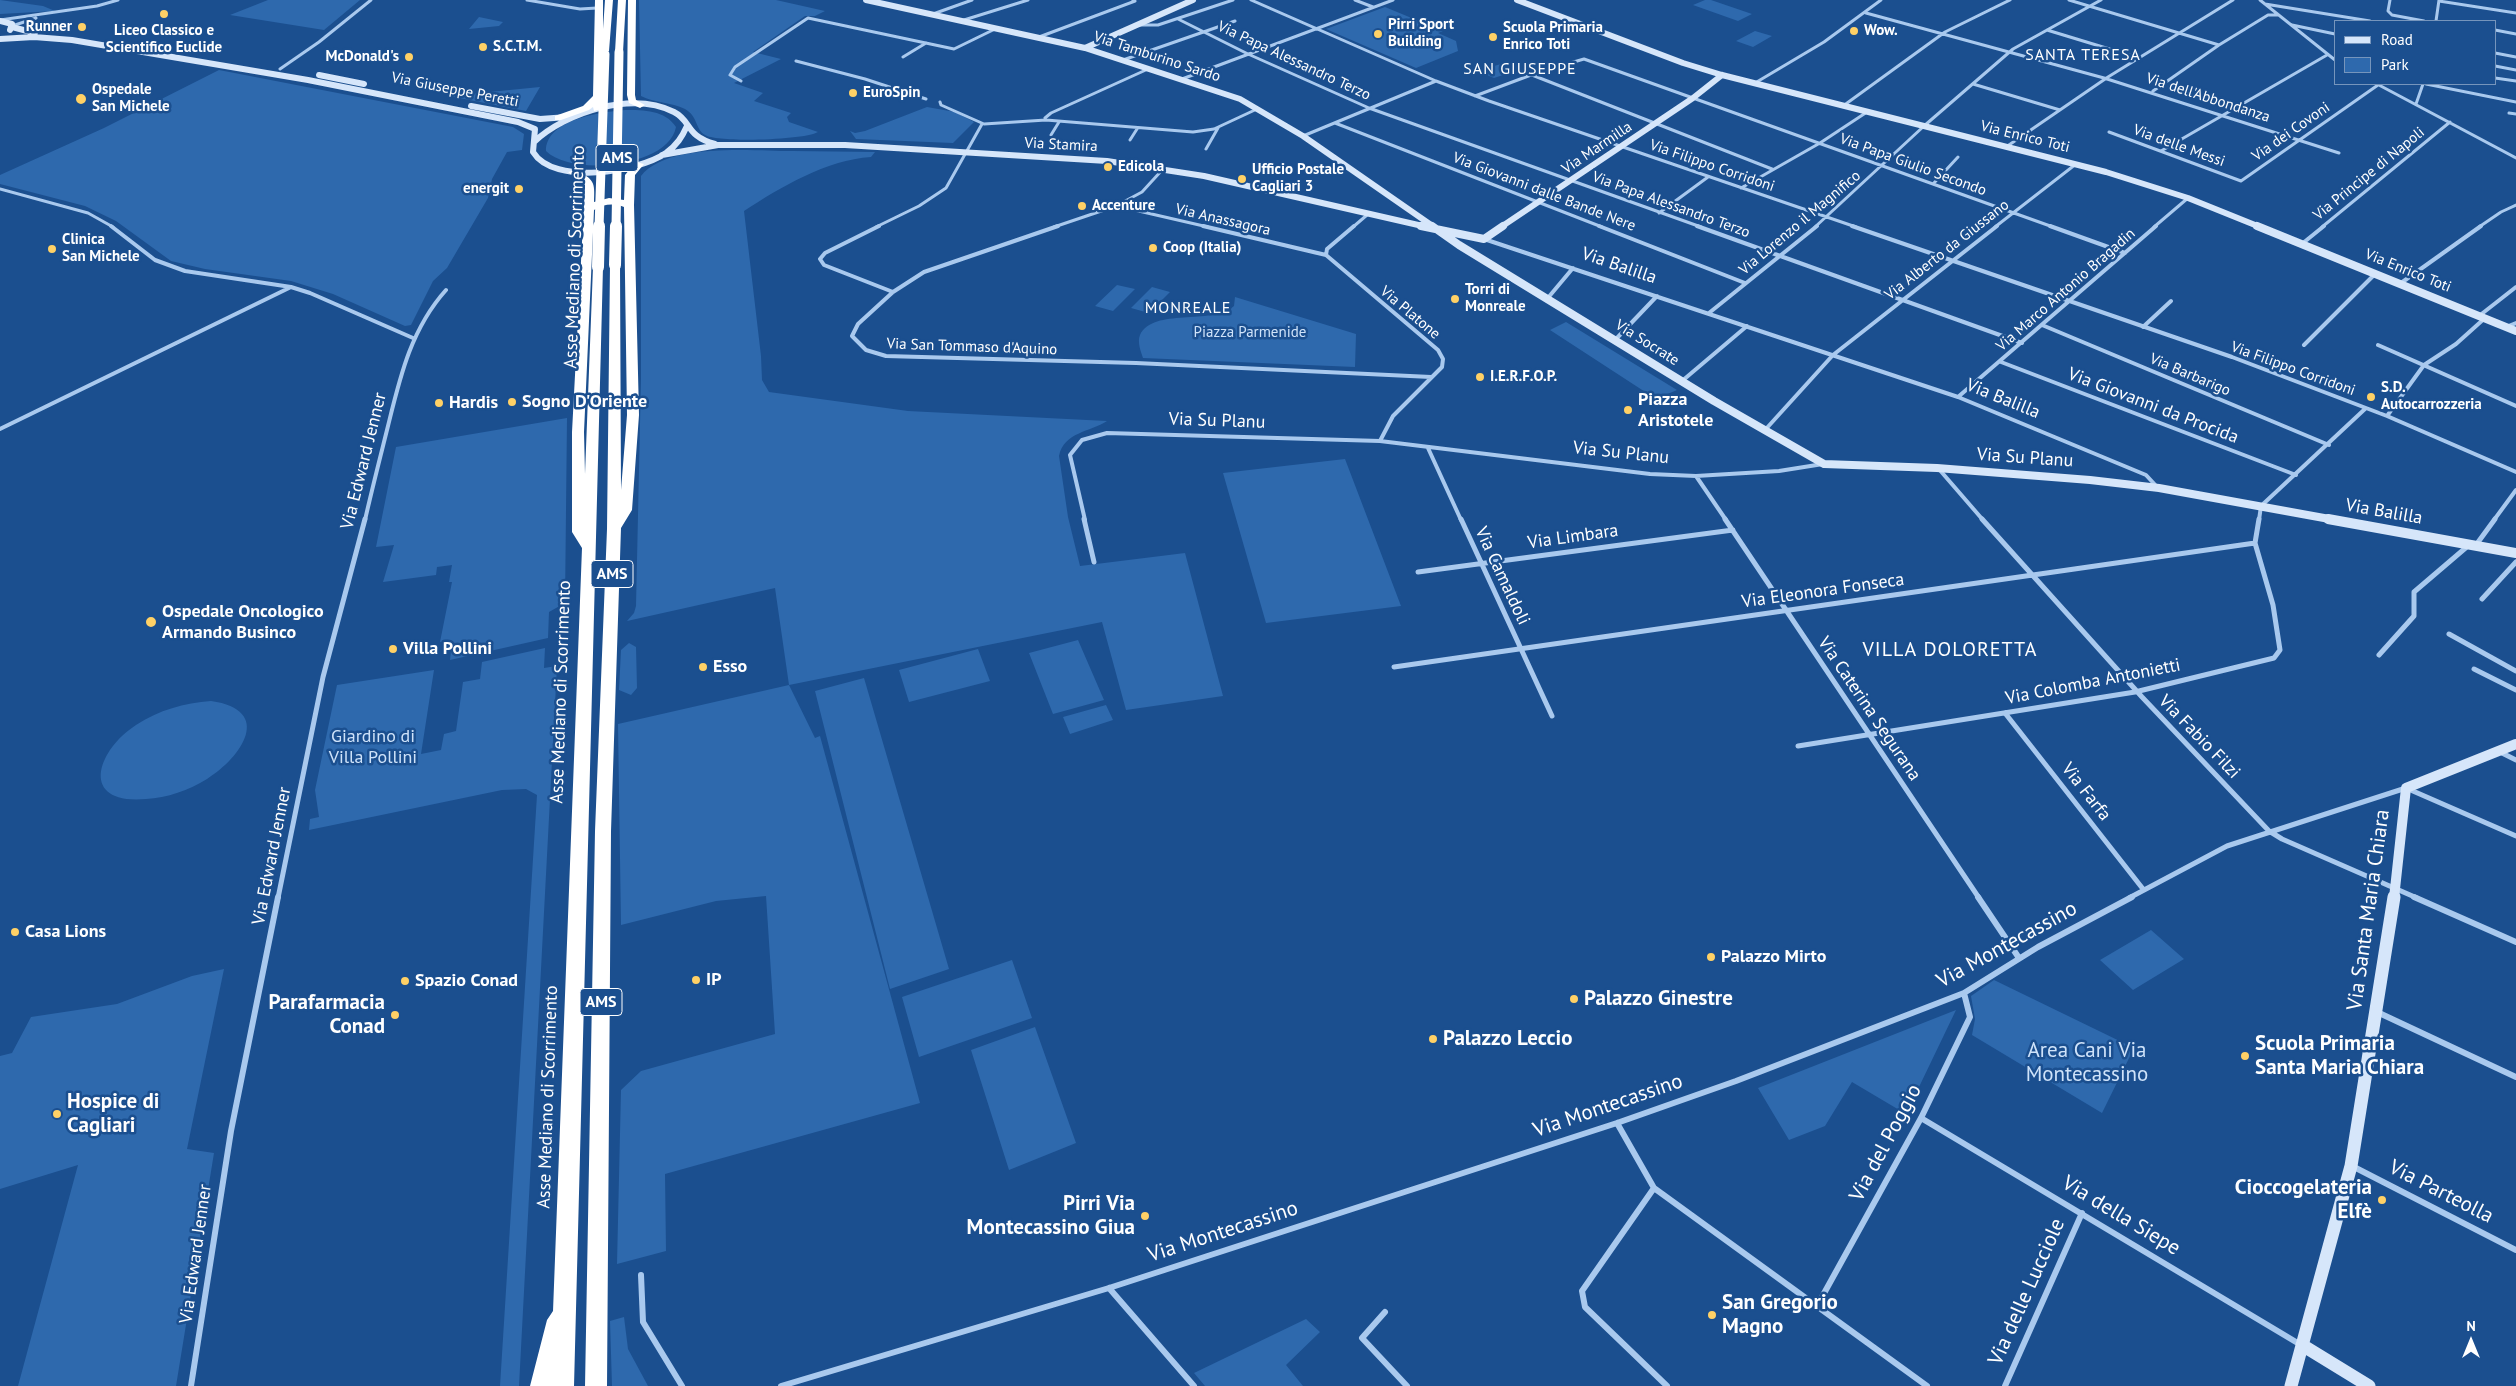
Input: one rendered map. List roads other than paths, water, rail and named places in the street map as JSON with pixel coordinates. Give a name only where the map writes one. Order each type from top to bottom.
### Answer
[{"type":"highway","name":"Asse Mediano di Scorrimento","points":[[563,1386],[564,1301],[605,54],[609,0]]},
{"type":"highway","name":"AMS","points":[[596,1386],[603,831],[614,530],[615,265],[619,52],[622,0]]},
{"type":"highway","points":[[632,0],[632,101],[640,105]]},
{"type":"highway","points":[[597,109],[598,4]]},
{"type":"highway","points":[[563,118],[586,108],[598,96]]},
{"type":"highway","points":[[614,530],[625,510],[630,462],[632,415],[629,205],[630,175],[639,164]]},
{"type":"highway","points":[[573,172],[587,180],[590,185],[578,432],[579,532],[590,548]]},
{"type":"highway","points":[[589,209],[608,201],[617,201],[629,205]]},
{"type":"highway","points":[[541,1386],[564,1301]]},
{"type":"street","points":[[0,21],[55,13],[118,0]]},
{"type":"street","points":[[280,69],[319,42],[372,0]]},
{"type":"street","points":[[528,0],[580,8],[598,4]]},
{"type":"street","name":"Via Tamburino Sardo","points":[[866,0],[998,27],[1086,48],[1240,99],[1303,136],[1410,209],[1435,230]]},
{"type":"street","points":[[932,14],[972,0]]},
{"type":"street","points":[[964,20],[1028,0]]},
{"type":"street","points":[[1039,36],[1135,1],[1133,0]]},
{"type":"street","points":[[1086,48],[1193,0]]},
{"type":"street","points":[[1140,24],[1158,25],[1233,0]]},
{"type":"street","name":"Via Filippo Corridoni","points":[[1251,0],[1436,81],[1475,96],[2144,327],[2387,416],[2516,472]]},
{"type":"street","points":[[1356,0],[1373,7]]},
{"type":"street","points":[[1182,79],[1393,0]]},
{"type":"street","name":"Via Enrico Toti","points":[[1517,0],[1683,63],[1722,75],[2132,179],[2188,198],[2302,243],[2516,331]]},
{"type":"street","points":[[1754,84],[1824,42],[1866,13],[1881,0]]},
{"type":"street","points":[[1842,106],[1945,32],[2010,0]]},
{"type":"street","points":[[2069,0],[2219,45]]},
{"type":"street","name":"Via Lorenzo il Magnifico","points":[[1709,313],[1827,218],[1883,167],[1924,126],[2013,49],[2101,0]]},
{"type":"street","points":[[2006,147],[2108,77],[2233,0]]},
{"type":"street","points":[[2260,0],[2334,59]]},
{"type":"street","points":[[2390,0],[2388,11],[2392,15],[2419,20]]},
{"type":"street","points":[[2438,20],[2439,0],[2516,14]]},
{"type":"street","points":[[2265,4],[2364,20]]},
{"type":"street","points":[[12,27],[55,13]]},
{"type":"street","name":"Via dell'Abbondanza","points":[[1866,13],[2013,49],[2108,77],[2339,153]]},
{"type":"street","points":[[2152,91],[2268,14],[2277,14]]},
{"type":"street","points":[[741,81],[734,79],[730,72],[808,18],[954,49],[998,27]]},
{"type":"street","name":"Via Papa Alessandro Terzo","points":[[1178,19],[1248,54],[1370,108],[2022,343]]},
{"type":"street","name":"Via Giuseppe Peretti","points":[[0,21],[10,23],[12,27],[30,33],[81,36],[280,69],[540,119],[563,118]]},
{"type":"street","points":[[1124,60],[1235,22]]},
{"type":"street","points":[[2289,25],[2334,34]]},
{"type":"street","name":"Via Giuseppe Peretti","points":[[0,37],[12,27]]},
{"type":"street","points":[[2048,30],[2139,58]]},
{"type":"street","points":[[2496,30],[2516,34]]},
{"type":"street","name":"Via Giuseppe Peretti","points":[[0,37],[57,38],[308,80],[518,122],[536,129],[534,142]]},
{"type":"street","points":[[903,57],[927,43]]},
{"type":"street","points":[[2496,53],[2516,57]]},
{"type":"street","points":[[2161,151],[2327,55]]},
{"type":"street","name":"Via Papa Giulio Secondo","points":[[1531,75],[1584,58],[2125,253]]},
{"type":"street","points":[[796,61],[865,79],[926,99]]},
{"type":"street","points":[[2496,66],[2516,70]]},
{"type":"street","points":[[1045,118],[1051,113],[1150,68]]},
{"type":"street","points":[[1475,96],[1531,75],[1772,169]]},
{"type":"street","name":"Via Marmilla","points":[[1484,239],[1693,98],[1722,75]]},
{"type":"street","points":[[2496,78],[2516,82]]},
{"type":"street","points":[[1303,136],[1436,81]]},
{"type":"street","points":[[1973,84],[2060,110]]},
{"type":"street","name":"Via dei Covoni","points":[[2242,181],[2376,85]]},
{"type":"street","points":[[2379,85],[2516,158]]},
{"type":"street","points":[[2416,104],[2424,85]]},
{"type":"street","points":[[2429,85],[2516,102]]},
{"type":"street","points":[[940,102],[941,105],[982,124],[1014,123],[1045,118],[1059,122],[1193,132],[1219,126],[1257,109]]},
{"type":"street","name":"Via Stamira","points":[[563,118],[597,109],[640,105],[673,112],[683,118],[694,135],[718,144]]},
{"type":"street","points":[[1741,188],[1820,143],[1867,112]]},
{"type":"street","points":[[2509,113],[2516,114]]},
{"type":"street","points":[[563,118],[534,142],[533,152],[539,161],[553,168],[573,172],[601,171],[639,164],[662,155],[677,146],[686,136],[687,126]]},
{"type":"street","points":[[1051,135],[1059,122]]},
{"type":"street","name":"Via Principe di Napoli","points":[[2302,243],[2450,122]]},
{"type":"street","name":"Via Giovanni dalle Bande Nere","points":[[1335,123],[1745,283]]},
{"type":"street","points":[[893,292],[824,265],[820,259],[824,253],[919,206],[946,188],[982,124]]},
{"type":"street","points":[[1206,149],[1219,126]]},
{"type":"street","points":[[1130,140],[1137,129]]},
{"type":"street","name":"Via delle Messi","points":[[2109,132],[2242,181]]},
{"type":"street","name":"Via Stamira","points":[[662,155],[718,144],[846,144],[1107,161],[1163,168],[1367,215],[1484,239]]},
{"type":"street","points":[[1933,184],[1958,157]]},
{"type":"street","name":"Via Alberto da Giussano","points":[[1765,430],[1833,355],[2076,164]]},
{"type":"street","name":"Via San Tommaso d'Aquino","points":[[1163,168],[1142,192],[1116,206],[931,269],[913,278],[893,292],[854,330],[852,336],[857,345],[869,352],[886,356],[920,358],[1136,363],[1404,374],[1431,377]]},
{"type":"street","points":[[1659,213],[1708,177]]},
{"type":"street","points":[[0,189],[88,213],[105,221],[155,260],[168,266],[185,271],[292,287],[319,296],[413,338]]},
{"type":"street","name":"Via Marco Antonio Bragadin","points":[[1958,397],[2188,198]]},
{"type":"street","points":[[2402,283],[2501,212],[2516,205]]},
{"type":"street","name":"Via Anassagora","points":[[1116,206],[1326,255]]},
{"type":"street","points":[[1396,221],[1411,219],[1413,214],[1410,209]]},
{"type":"street","points":[[1326,255],[1327,249],[1367,215]]},
{"type":"street","name":"Via Socrate","points":[[1435,230],[1682,381],[1824,464]]},
{"type":"street","points":[[1456,243],[1465,235]]},
{"type":"street","name":"Via Balilla","points":[[1484,239],[1958,397],[2146,475],[2159,488],[2516,553]]},
{"type":"street","name":"Via Platone","points":[[1326,255],[1438,350],[1443,359],[1442,367],[1393,416],[1380,441]]},
{"type":"street","points":[[1547,299],[1555,292],[1573,268]]},
{"type":"street","points":[[2304,345],[2376,273]]},
{"type":"street","points":[[0,429],[292,287]]},
{"type":"street","points":[[2387,416],[2424,365],[2456,344],[2482,317],[2516,287]]},
{"type":"street","name":"Via Edward Jenner","points":[[191,1386],[231,1131],[323,677],[384,444],[389,416],[413,338],[435,302],[446,290]]},
{"type":"street","points":[[1616,339],[1657,296]]},
{"type":"street","points":[[2144,327],[2171,301]]},
{"type":"street","points":[[2506,327],[2516,322]]},
{"type":"street","name":"Via Barbarigo","points":[[2042,325],[2329,445]]},
{"type":"street","points":[[1682,381],[1747,326]]},
{"type":"street","points":[[2378,345],[2516,406]]},
{"type":"street","name":"Via Giovanni da Procida","points":[[2000,362],[2296,475]]},
{"type":"street","points":[[2255,543],[2262,506],[2329,445],[2366,408]]},
{"type":"street","name":"Via Su Planu","points":[[1094,562],[1070,456],[1082,440],[1107,433],[1380,441],[1650,474],[1696,476],[1779,471],[1824,464],[1938,468],[2090,480],[2159,488]]},
{"type":"street","name":"Via Camaldoli","points":[[1428,448],[1552,716]]},
{"type":"street","name":"Via Fabio Filzi","points":[[1938,468],[2029,575],[2135,692],[2269,831],[2516,942]]},
{"type":"street","name":"Via Caterina Segurana","points":[[1696,476],[2019,958]]},
{"type":"street","points":[[2379,655],[2414,616],[2414,592],[2474,544],[2516,490]]},
{"type":"street","name":"Via Limbara","points":[[1418,572],[1733,530]]},
{"type":"street","name":"Via Eleonora Fonseca","points":[[1394,667],[2255,543]]},
{"type":"street","name":"Via Colomba Antonietti","points":[[1798,746],[2135,692],[2274,658],[2280,650],[2273,605],[2255,543]]},
{"type":"street","points":[[2482,599],[2516,562]]},
{"type":"street","points":[[2449,634],[2516,671]]},
{"type":"street","points":[[2474,670],[2516,690]]},
{"type":"street","name":"Via Farfa","points":[[2005,713],[2143,889]]},
{"type":"street","name":"Via Santa Maria Chiara","points":[[2291,1386],[2350,1166],[2395,889],[2406,788],[2516,744]]},
{"type":"street","points":[[2500,752],[2516,760]]},
{"type":"street","points":[[2406,788],[2516,836]]},
{"type":"street","name":"Via Montecassino","points":[[781,1386],[790,1385],[1109,1288],[1617,1123],[1823,1049],[1964,993],[2019,958],[2143,889],[2227,846],[2406,788]]},
{"type":"street","name":"Via del Poggio","points":[[1817,1306],[1921,1118],[1970,1017],[1964,993]]},
{"type":"street","points":[[2376,1012],[2516,1077]]},
{"type":"street","name":"Via della Siepe","points":[[1921,1118],[2302,1345]]},
{"type":"street","points":[[1617,1123],[1654,1188],[1927,1386]]},
{"type":"street","name":"Via Parteolla","points":[[2350,1166],[2516,1250]]},
{"type":"street","points":[[1654,1188],[1582,1291],[1584,1307],[1665,1385]]},
{"type":"street","name":"Via delle Lucciole","points":[[2005,1386],[2082,1213]]},
{"type":"street","points":[[642,1275],[642,1322],[682,1386]]},
{"type":"street","points":[[1109,1288],[1194,1386]]},
{"type":"street","points":[[1385,1312],[1362,1338],[1407,1386]]},
{"type":"street","points":[[2302,1345],[2368,1386]]},
{"type":"place","name":"Liceo Classico e Scientifico Euclide","points":[[164,14]]},
{"type":"place","name":"Runner","points":[[82,27]]},
{"type":"place","name":"Wow.","points":[[1854,31]]},
{"type":"place","name":"Pirri Sport Building","points":[[1378,34]]},
{"type":"place","name":"Scuola Primaria Enrico Toti","points":[[1493,37]]},
{"type":"place","name":"S.C.T.M.","points":[[483,47]]},
{"type":"place","name":"McDonald's","points":[[409,57]]},
{"type":"place","name":"EuroSpin","points":[[853,93]]},
{"type":"place","name":"Ospedale San Michele","points":[[81,99]]},
{"type":"place","name":"Edicola","points":[[1108,167]]},
{"type":"place","name":"Ufficio Postale Cagliari 3","points":[[1242,179]]},
{"type":"place","name":"energit","points":[[519,189]]},
{"type":"place","name":"Accenture","points":[[1082,206]]},
{"type":"place","name":"Coop (Italia)","points":[[1153,248]]},
{"type":"place","name":"Clinica San Michele","points":[[52,249]]},
{"type":"place","name":"Torri di Monreale","points":[[1455,299]]},
{"type":"place","name":"I.E.R.F.O.P.","points":[[1480,377]]},
{"type":"place","name":"S.D. Autocarrozzeria","points":[[2371,397]]},
{"type":"place","name":"Sogno D'Oriente","points":[[512,402]]},
{"type":"place","name":"Hardis","points":[[439,403]]},
{"type":"place","name":"Piazza Aristotele","points":[[1628,410]]},
{"type":"place","name":"Ospedale Oncologico Armando Businco","points":[[151,622]]},
{"type":"place","name":"Villa Pollini","points":[[393,649]]},
{"type":"place","name":"Esso","points":[[703,667]]},
{"type":"place","name":"Casa Lions","points":[[15,932]]},
{"type":"place","name":"Palazzo Mirto","points":[[1711,957]]},
{"type":"place","name":"IP","points":[[696,980]]},
{"type":"place","name":"Spazio Conad","points":[[405,981]]},
{"type":"place","name":"Palazzo Ginestre","points":[[1574,999]]},
{"type":"place","name":"Parafarmacia Conad","points":[[395,1015]]},
{"type":"place","name":"Palazzo Leccio","points":[[1433,1039]]},
{"type":"place","name":"Scuola Primaria Santa Maria Chiara","points":[[2245,1056]]},
{"type":"place","name":"Hospice di Cagliari","points":[[57,1114]]},
{"type":"place","name":"Cioccogelateria Elfè","points":[[2382,1200]]},
{"type":"place","name":"Pirri Via Montecassino Giua","points":[[1145,1216]]},
{"type":"place","name":"San Gregorio Magno","points":[[1712,1315]]},
{"type":"district","name":"SANTA TERESA","points":[[2083,55]]},
{"type":"district","name":"SAN GIUSEPPE","points":[[1520,69]]},
{"type":"district","name":"MONREALE","points":[[1188,308]]},
{"type":"district","name":"VILLA DOLORETTA","points":[[1950,650]]},
{"type":"park label","name":"Piazza Parmenide","points":[[1250,333]]},
{"type":"park label","name":"Giardino di Villa Pollini","points":[[373,748]]},
{"type":"park label","name":"Area Cani Via Montecassino","points":[[2087,1063]]}]
